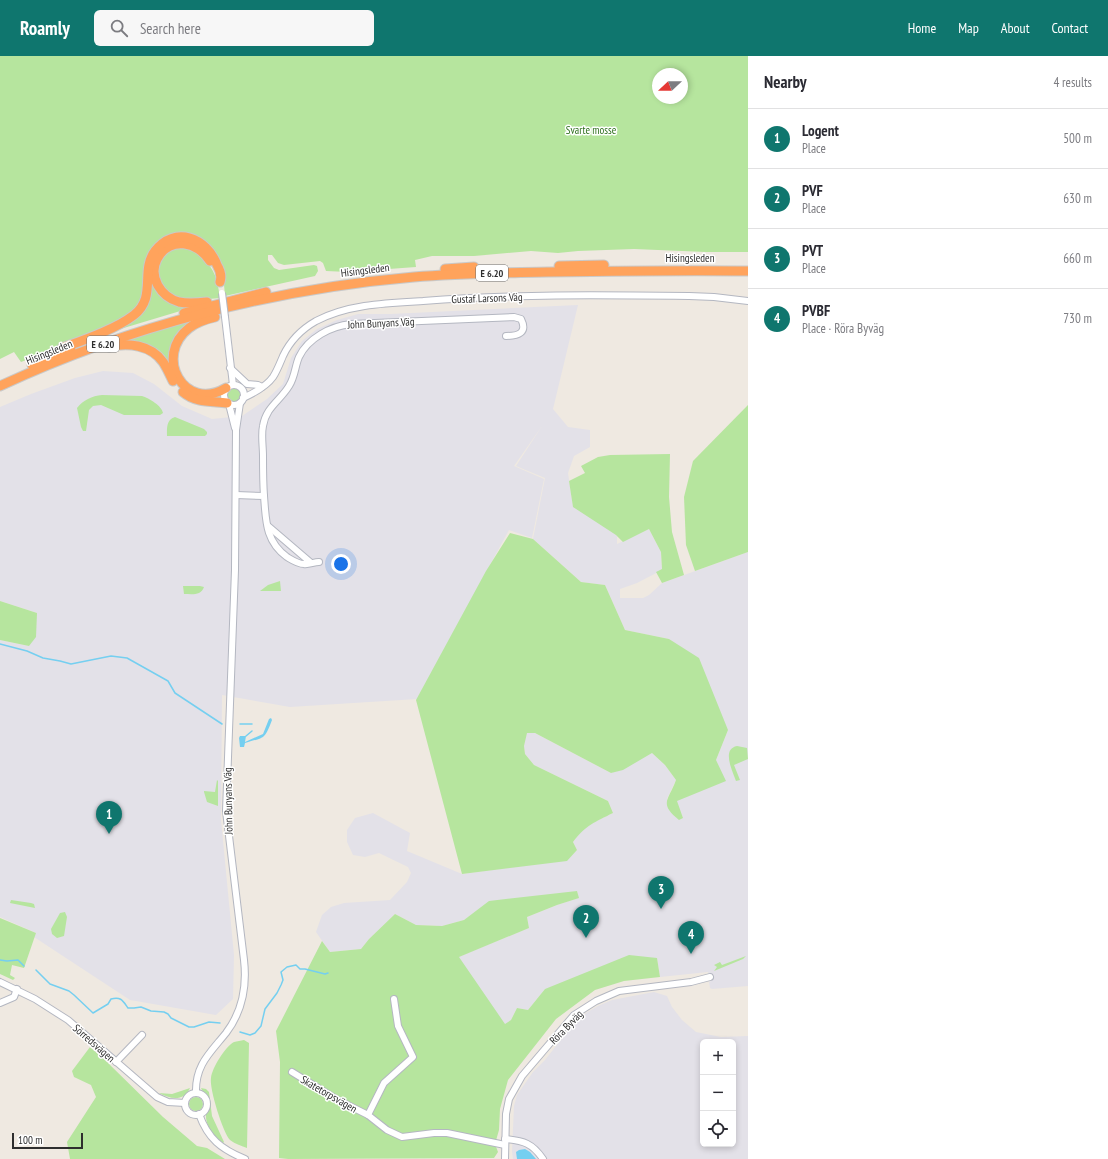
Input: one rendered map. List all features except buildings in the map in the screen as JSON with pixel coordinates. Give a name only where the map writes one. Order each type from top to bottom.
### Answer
[{"type":"highway","points":[[35,364],[37,358],[102,332],[134,315],[141,308],[146,296],[148,269],[152,256],[159,246],[169,240],[190,238],[206,246],[216,262],[221,278],[220,282]]},
{"type":"highway","points":[[220,282],[212,264],[206,256],[198,248],[188,244],[177,244],[167,248],[158,257],[155,265],[154,275],[158,286],[165,294],[176,301],[194,303],[208,302],[232,296],[241,298]]},
{"type":"highway","name":"Hisingsleden","points":[[0,379],[35,364],[123,331],[241,298],[336,280],[426,270],[590,265],[748,264]]},
{"type":"highway","name":"Hisingsleden","points":[[0,386],[78,353],[169,324],[274,297],[365,282],[440,275],[616,271],[748,271]]},
{"type":"highway","points":[[233,386],[216,393],[201,394],[193,392],[186,387],[179,379],[174,365],[173,356],[177,342],[183,334],[196,324],[237,309],[268,302],[274,297]]},
{"type":"highway","points":[[78,353],[83,356],[119,345],[140,347],[162,360],[176,385],[188,396],[204,402],[228,403]]},
{"type":"street","points":[[220,282],[233,386],[243,392],[242,401],[233,405],[228,403],[223,395],[233,386],[252,388],[262,387]]},
{"type":"street","name":"Gustaf Larsons Väg","points":[[242,401],[272,378],[286,350],[302,331],[322,318],[338,312],[357,308],[432,300],[518,296],[686,296],[714,297],[748,301]]},
{"type":"street","name":"John Bunyans Väg","points":[[319,562],[310,562],[305,565],[290,560],[274,545],[270,538],[267,525],[264,496],[262,432],[264,420],[270,407],[282,396],[289,386],[300,356],[306,347],[313,340],[333,328],[351,324],[514,316],[521,320],[524,328],[521,333],[516,336],[506,336]]},
{"type":"street","points":[[230,368],[248,384],[262,387]]},
{"type":"street","name":"John Bunyans Väg","points":[[196,1093],[197,1080],[204,1061],[210,1050],[226,1033],[237,1013],[243,997],[245,979],[226,811],[236,495],[236,430],[242,401]]},
{"type":"street","name":"John Bunyans Väg","points":[[228,403],[236,430]]},
{"type":"street","points":[[236,495],[264,496]]},
{"type":"street","points":[[267,525],[310,562]]},
{"type":"street","name":"Röra Byväg","points":[[505,1159],[506,1112],[509,1099],[515,1087],[522,1076],[564,1026],[580,1010],[601,998],[619,991],[691,982],[710,977]]},
{"type":"street","name":"Sörredsvägen","points":[[0,982],[45,1004],[68,1020],[160,1099],[174,1103],[185,1103]]},
{"type":"street","points":[[0,1003],[14,997],[17,989]]},
{"type":"street","name":"Skatetorpsvägen","points":[[368,1115],[384,1083],[412,1057],[398,1026],[394,999]]},
{"type":"street","points":[[116,1062],[142,1035]]},
{"type":"street","name":"Skatetorpsvägen","points":[[292,1072],[336,1099],[368,1115],[388,1130],[402,1137],[447,1133],[505,1142]]},
{"type":"street","points":[[196,1093],[203,1096],[207,1102],[205,1110],[199,1114],[189,1112],[185,1103],[188,1096],[196,1093]]},
{"type":"street","points":[[199,1114],[207,1132],[216,1143],[228,1151],[245,1159]]},
{"type":"street","points":[[505,1142],[522,1141],[529,1144],[543,1159]]},
{"type":"shaded area","points":[[578,305],[553,409],[568,427],[590,430],[590,447],[574,456],[568,473],[573,506],[617,535],[617,544],[649,529],[661,552],[662,570],[637,583],[620,589],[620,598],[643,598],[649,595],[662,583],[748,552],[748,986],[712,989],[710,988],[709,982],[711,981],[708,972],[660,977],[657,958],[545,989],[528,1010],[517,1008],[511,1020],[505,1025],[458,957],[529,928],[527,917],[578,898],[577,891],[475,912],[464,920],[442,926],[416,925],[395,914],[369,939],[361,949],[330,952],[316,932],[322,915],[331,907],[344,903],[390,900],[407,882],[411,873],[408,867],[379,853],[365,857],[353,855],[347,842],[347,830],[355,818],[373,813],[410,833],[407,851],[462,874],[567,860],[577,850],[573,842],[582,830],[592,823],[613,813],[608,801],[534,765],[525,754],[524,746],[526,733],[535,733],[611,773],[652,753],[665,765],[676,780],[667,799],[683,818],[676,801],[716,760],[728,730],[669,639],[625,630],[605,585],[581,582],[533,539],[545,478],[516,466],[542,426],[514,466],[544,479],[532,538],[509,530],[417,699],[290,707],[222,695],[221,820],[234,955],[233,999],[216,1015],[130,1000],[34,937],[36,933],[0,917],[0,640],[29,646],[37,613],[0,601],[0,407],[75,378],[103,371],[133,373],[154,384],[182,406],[212,419],[242,416],[267,399],[283,384],[291,358],[302,341],[317,329],[337,320],[358,314],[391,314]]},
{"type":"shaded area","points":[[654,992],[667,996],[672,1007],[682,1020],[696,1032],[721,1037],[748,1036],[748,1159],[513,1159],[514,1106],[517,1095],[533,1072],[545,1060],[571,1027],[586,1013],[612,1000]]},
{"type":"green space","name":"Svarte mosse","points":[[0,56],[748,56],[748,252],[634,249],[558,253],[531,251],[474,256],[432,256],[415,260],[416,267],[348,272],[326,271],[323,263],[320,261],[284,265],[278,263],[272,255],[268,255],[268,260],[274,268],[279,270],[314,265],[317,266],[318,271],[315,276],[225,296],[223,273],[173,236],[142,299],[132,314],[97,332],[21,362],[14,352],[0,359]]},
{"type":"green space","points":[[188,247],[202,258],[211,268],[217,280],[220,298],[198,300],[170,296],[157,280],[159,260],[169,249]]},
{"type":"green space","points":[[150,271],[157,289],[197,306],[107,333],[138,315]]},
{"type":"green space","points":[[199,318],[192,323],[170,363],[155,347],[137,342],[119,341]]},
{"type":"green space","points":[[234,388],[239,390],[241,395],[239,400],[234,402],[229,400],[227,395],[229,390]]},
{"type":"green space","points":[[102,395],[142,396],[155,403],[163,413],[160,415],[124,415],[101,405],[93,406],[89,410],[86,431],[83,431],[77,408],[88,399]]},
{"type":"green space","points":[[748,405],[748,552],[695,571],[686,545],[684,497],[693,461]]},
{"type":"green space","points":[[175,417],[204,429],[207,434],[205,436],[167,436],[167,427],[169,422]]},
{"type":"green space","points":[[670,454],[669,497],[672,532],[684,575],[662,583],[656,572],[662,569],[661,552],[649,529],[623,542],[616,535],[573,507],[569,481],[585,473],[581,466],[598,457],[610,455]]},
{"type":"green space","points":[[510,533],[533,539],[581,582],[605,585],[625,630],[669,639],[699,658],[728,730],[716,760],[726,781],[677,801],[683,818],[679,820],[667,805],[668,797],[676,780],[665,765],[652,753],[623,770],[611,773],[535,733],[527,733],[524,746],[525,754],[534,765],[608,801],[613,813],[591,824],[578,836],[573,842],[577,850],[567,861],[462,874],[416,700],[486,571]]},
{"type":"green space","points":[[280,581],[281,591],[260,591],[268,585]]},
{"type":"green space","points":[[183,586],[204,587],[201,592],[184,594]]},
{"type":"green space","points":[[0,601],[37,613],[36,637],[29,646],[0,640]]},
{"type":"green space","points":[[737,746],[747,748],[748,759],[734,765],[740,780],[736,781],[729,761],[729,756],[732,748]]},
{"type":"green space","points":[[217,780],[218,806],[207,802],[204,792],[215,792]]},
{"type":"green space","points":[[577,891],[579,898],[527,917],[529,928],[459,957],[505,1024],[511,1020],[517,1008],[528,1010],[545,989],[629,955],[657,958],[660,977],[624,981],[595,990],[556,1019],[508,1080],[500,1109],[499,1130],[495,1144],[498,1152],[494,1158],[279,1158],[280,1062],[276,1031],[322,941],[330,952],[361,949],[369,939],[395,914],[416,925],[442,926],[464,920],[489,901]]},
{"type":"green space","points":[[11,900],[34,904],[35,908],[10,903]]},
{"type":"green space","points":[[65,912],[67,917],[64,936],[57,938],[52,934],[51,929],[60,913]]},
{"type":"green space","points":[[0,918],[36,933],[24,968],[12,965],[10,975],[15,978],[13,980],[0,974]]},
{"type":"green space","points":[[746,956],[743,959],[714,971],[717,967],[714,965],[720,962],[722,965]]},
{"type":"green space","points":[[244,1040],[249,1043],[247,1148],[238,1145],[227,1136],[217,1110],[211,1083],[212,1074],[216,1064],[223,1053],[234,1042]]},
{"type":"green space","points":[[90,1047],[163,1117],[197,1146],[207,1148],[225,1159],[70,1159],[67,1142],[96,1097],[91,1085],[74,1077],[72,1071]]},
{"type":"green space","points":[[190,1088],[184,1096],[176,1098],[168,1097],[159,1093],[172,1094]]},
{"type":"green space","points":[[201,1088],[206,1089],[209,1092],[212,1116],[224,1142],[223,1143],[216,1138],[207,1123],[206,1114],[209,1102]]},
{"type":"green space","points":[[196,1097],[201,1099],[203,1104],[201,1109],[196,1111],[191,1109],[189,1104],[191,1099]]},
{"type":"water","points":[[271,718],[272,720],[263,737],[245,743],[244,747],[240,747],[240,736],[246,736],[245,742],[263,734],[269,719]]},
{"type":"water","points":[[525,1149],[536,1159],[517,1159],[516,1152]]},
{"type":"waterway","points":[[0,644],[27,651],[43,658],[71,664],[111,656],[127,658],[168,681],[175,693],[222,724]]},
{"type":"waterway","points":[[240,724],[252,724]]},
{"type":"waterway","points":[[246,736],[252,731]]},
{"type":"waterway","points":[[0,960],[18,960],[24,966]]},
{"type":"waterway","points":[[240,1032],[250,1035],[255,1033],[261,1026],[265,1009],[277,993],[283,980],[281,972],[287,967],[296,965],[300,969],[325,974],[328,973]]},
{"type":"waterway","points":[[36,970],[50,984],[69,991],[93,1013],[108,1004],[111,999],[117,998],[125,1003],[128,1008],[141,1007],[151,1011],[164,1012],[171,1018],[189,1027],[194,1027],[209,1022],[220,1023]]},
{"type":"place","name":"Logent","points":[[109,834]]},
{"type":"place","name":"PVT","points":[[661,909]]},
{"type":"place","name":"PVF","points":[[586,938]]},
{"type":"place","name":"PVBF","points":[[691,954]]}]
